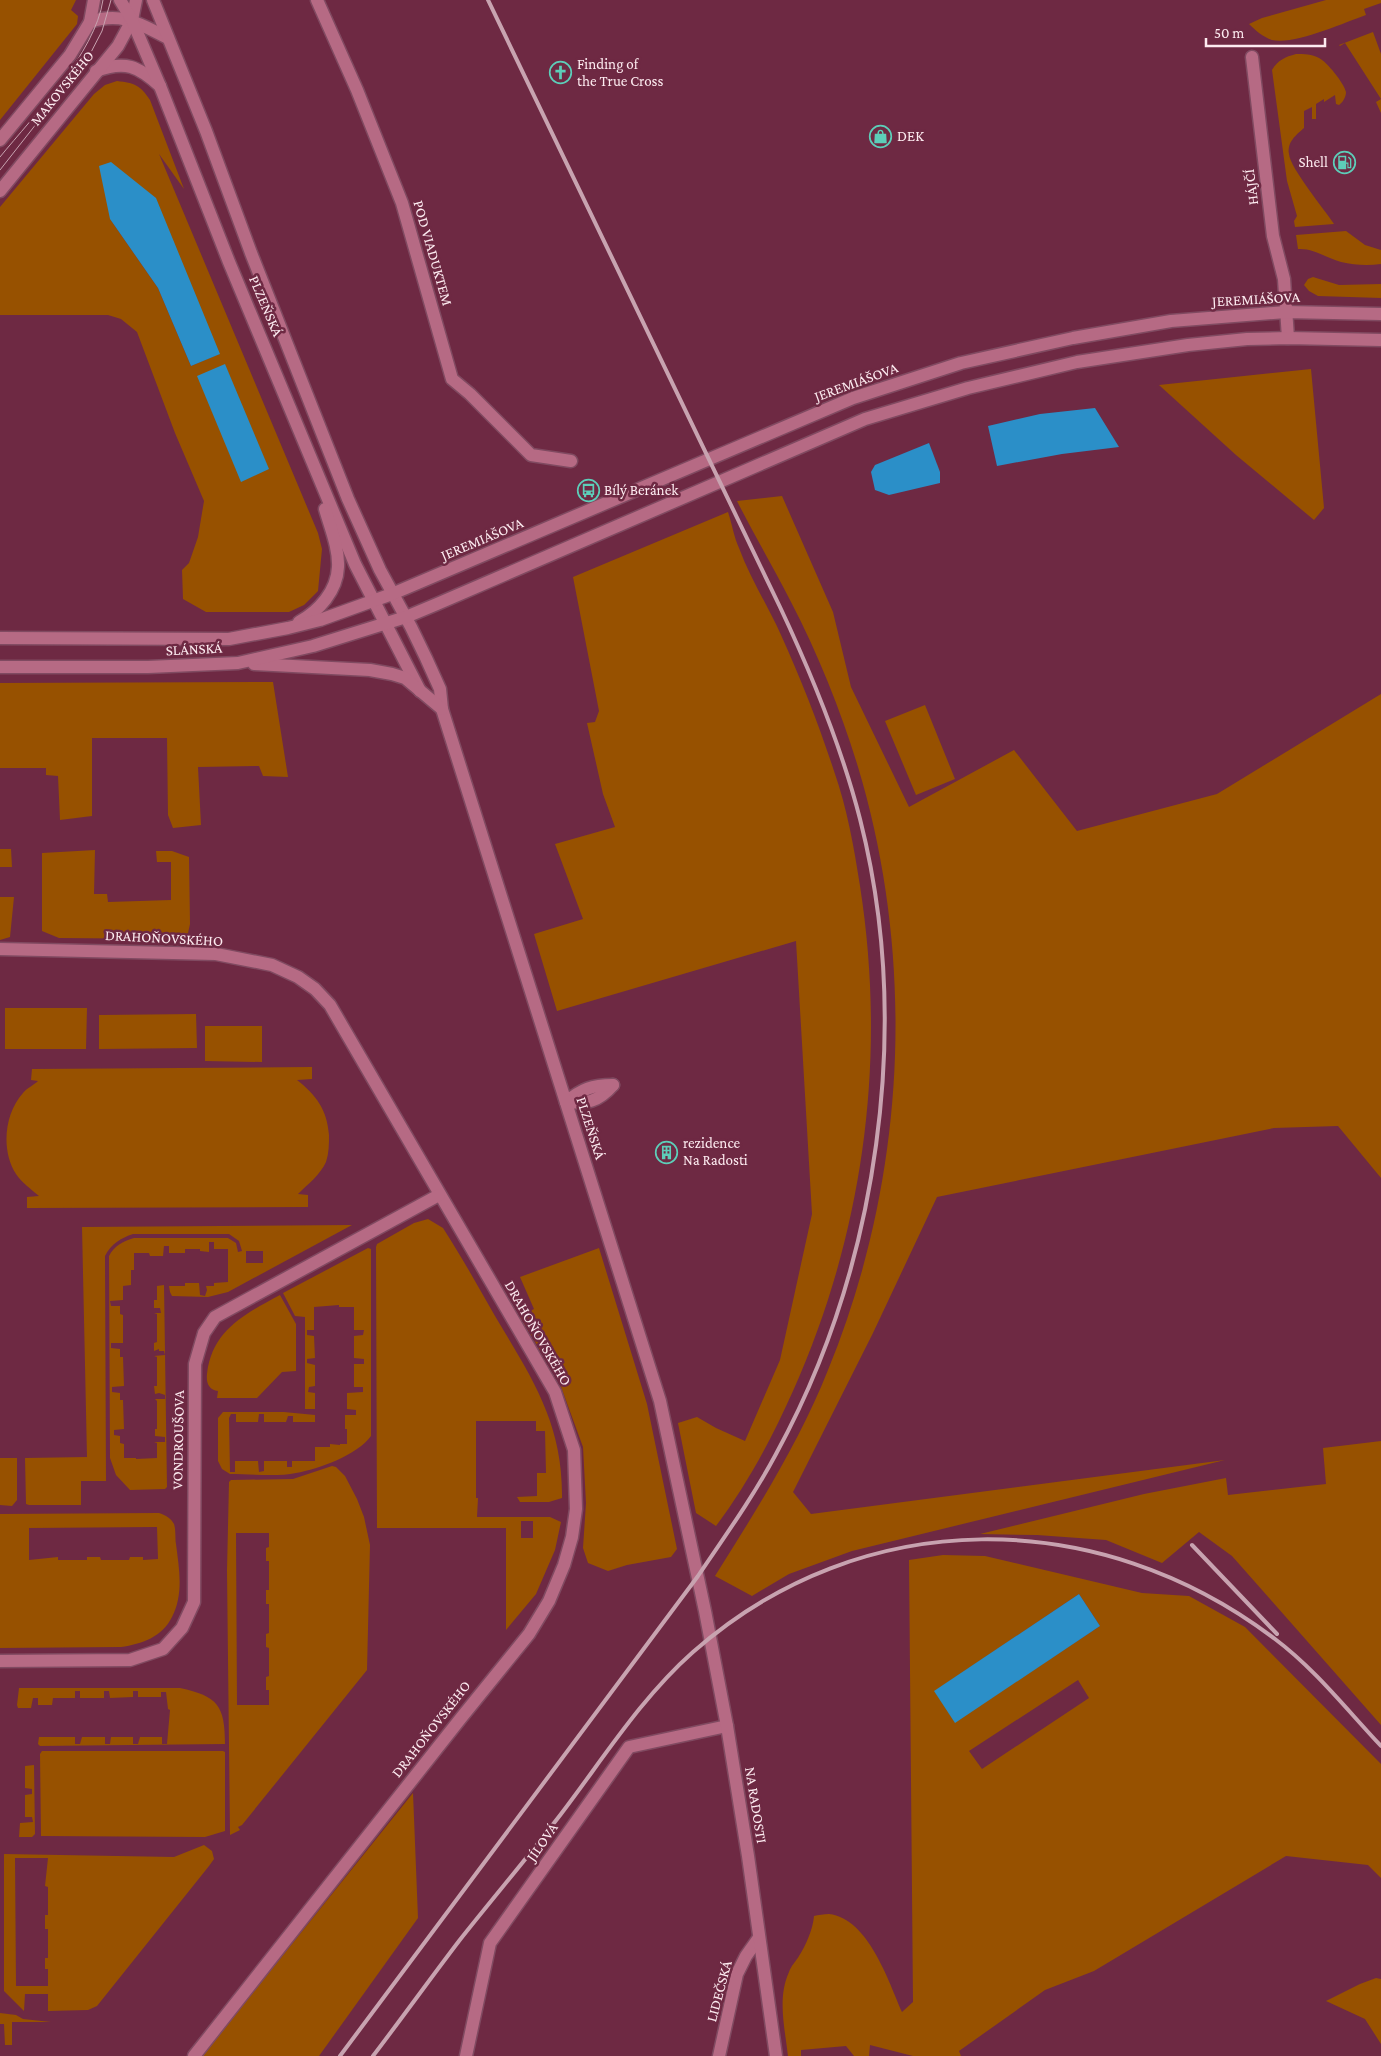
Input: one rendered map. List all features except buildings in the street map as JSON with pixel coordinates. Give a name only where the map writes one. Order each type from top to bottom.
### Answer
[{"type":"main road","name":"MAKOVSKÉHO","points":[[0,140],[70,55],[90,22],[94,0]]},
{"type":"main road","name":"PLZEŇSKÁ","points":[[120,0],[132,20],[160,86],[230,262],[355,564],[420,691],[442,709]]},
{"type":"main road","name":"MAKOVSKÉHO","points":[[0,191],[118,46],[132,20],[136,0]]},
{"type":"main road","name":"PLZEŇSKÁ","points":[[153,0],[206,131],[251,253],[344,489],[392,594],[406,617],[440,688],[442,709],[660,1401],[695,1561]]},
{"type":"main road","name":"POD VIADUKTEM","points":[[318,0],[357,90],[402,203],[452,379],[470,394],[530,455],[571,461]]},
{"type":"main road","points":[[90,22],[116,17],[132,20],[168,38]]},
{"type":"main road","name":"HÁJČÍ","points":[[1252,57],[1273,236],[1284,279],[1288,338]]},
{"type":"main road","points":[[96,71],[115,65],[126,66],[144,72],[160,86]]},
{"type":"main road","name":"JEREMIÁŠOVA","points":[[373,601],[853,398],[961,363],[1072,338],[1171,322],[1286,312],[1381,314]]},
{"type":"main road","points":[[385,624],[406,617],[865,419],[968,388],[1077,362],[1188,345],[1247,339],[1381,340]]},
{"type":"main road","points":[[288,628],[308,618],[321,605],[329,594],[337,574],[338,560],[315,468]]},
{"type":"main road","name":"SLÁNSKÁ","points":[[0,638],[229,639],[320,620],[373,601]]},
{"type":"main road","name":"SLÁNSKÁ","points":[[0,667],[148,667],[238,663],[313,646],[385,624]]},
{"type":"main road","points":[[238,663],[377,671],[405,678],[420,691]]},
{"type":"main road","name":"DRAHOŇOVSKÉHO","points":[[0,949],[216,954],[272,965],[298,977],[315,989],[330,1005],[555,1392],[574,1450],[576,1509],[572,1537],[564,1565],[550,1601],[528,1634],[194,2056]]},
{"type":"main road","name":"VONDROUŠOVA","points":[[0,1661],[130,1660],[163,1649],[182,1628],[194,1602],[196,1364],[204,1333],[215,1317],[439,1195]]},
{"type":"main road","name":"NA RADOSTI","points":[[695,1561],[727,1726],[748,1856],[758,1940],[776,2056]]},
{"type":"main road","name":"JÍLOVÁ","points":[[466,2056],[490,1943],[629,1747],[727,1726]]},
{"type":"main road","name":"LIDEČSKÁ","points":[[719,2056],[737,1974],[746,1956],[758,1940]]},
{"type":"shaded area","points":[[0,0],[76,0],[71,10],[78,16],[77,24],[0,120]]},
{"type":"shaded area","points":[[1326,0],[1381,0],[1381,3],[1364,9],[1366,15],[1319,32],[1282,41],[1272,40],[1262,35],[1249,24],[1262,18]]},
{"type":"shaded area","points":[[1373,32],[1381,54],[1381,99],[1345,43],[1339,45]]},
{"type":"shaded area","points":[[1296,54],[1311,55],[1322,60],[1339,78],[1346,92],[1344,99],[1339,105],[1336,104],[1335,95],[1324,102],[1324,99],[1316,104],[1316,119],[1312,119],[1312,107],[1304,111],[1304,128],[1289,146],[1289,154],[1295,169],[1334,224],[1295,227],[1294,221],[1297,216],[1287,181],[1272,70],[1282,59]]},
{"type":"shaded area","points":[[117,81],[133,84],[140,88],[150,100],[184,189],[159,154],[318,533],[322,549],[318,591],[304,605],[289,612],[206,612],[183,599],[182,570],[189,563],[198,537],[204,501],[175,433],[137,332],[121,319],[108,315],[0,315],[0,207],[94,94],[105,85]],"holes":[[[110,219],[219,354],[191,366],[158,288]]]},
{"type":"shaded area","points":[[1381,99],[1381,113],[1376,102]]},
{"type":"shaded area","points":[[1346,231],[1365,245],[1381,250],[1381,264],[1346,263],[1309,250],[1298,249],[1296,235]]},
{"type":"shaded area","points":[[1313,277],[1339,285],[1381,284],[1381,298],[1318,296],[1309,291],[1304,285],[1308,279]]},
{"type":"shaded area","points":[[1311,369],[1324,508],[1314,520],[1236,455],[1159,385]]},
{"type":"shaded area","points":[[782,496],[833,612],[851,687],[909,807],[1014,750],[1077,831],[1217,794],[1381,694],[1381,1178],[1338,1126],[1274,1128],[937,1197],[873,1333],[793,1492],[811,1514],[1225,1460],[852,1551],[789,1574],[752,1596],[715,1576],[762,1501],[804,1424],[828,1370],[854,1298],[874,1223],[887,1147],[894,1071],[895,994],[889,917],[877,841],[858,767],[820,662],[737,501]]},
{"type":"shaded area","points":[[728,512],[743,559],[781,635],[803,685],[843,799],[853,842],[860,886],[868,951],[871,1015],[869,1079],[863,1143],[853,1207],[837,1269],[817,1331],[785,1409],[768,1444],[748,1478],[716,1526],[696,1513],[678,1423],[697,1417],[745,1441],[780,1360],[812,1214],[796,941],[557,1011],[534,934],[583,919],[555,844],[615,827],[603,794],[587,723],[595,722],[599,711],[573,577]]},
{"type":"shaded area","points":[[273,682],[288,777],[263,776],[259,766],[198,767],[201,825],[173,828],[168,815],[167,738],[92,738],[92,816],[60,820],[58,776],[46,775],[46,768],[0,768],[0,683]]},
{"type":"shaded area","points":[[925,705],[955,779],[916,795],[885,721]]},
{"type":"shaded area","points":[[0,849],[11,849],[12,867],[0,867]]},
{"type":"shaded area","points":[[95,850],[94,894],[107,894],[108,902],[171,900],[171,862],[157,862],[156,851],[172,851],[189,857],[190,924],[188,933],[181,939],[59,938],[42,931],[42,853]]},
{"type":"shaded area","points":[[0,897],[14,897],[10,937],[0,940]]},
{"type":"shaded area","points":[[5,1008],[87,1008],[86,1049],[5,1049]]},
{"type":"shaded area","points":[[196,1014],[197,1048],[99,1049],[99,1015]]},
{"type":"shaded area","points":[[205,1026],[262,1026],[262,1062],[205,1061]]},
{"type":"shaded area","points":[[312,1067],[312,1079],[297,1080],[310,1091],[323,1110],[328,1126],[329,1142],[328,1155],[321,1171],[298,1194],[308,1195],[308,1207],[27,1208],[27,1197],[39,1196],[21,1180],[11,1165],[8,1155],[7,1133],[8,1122],[17,1102],[25,1091],[38,1081],[31,1080],[32,1069]]},
{"type":"shaded area","points":[[428,1219],[443,1228],[533,1381],[551,1424],[557,1447],[561,1471],[562,1498],[549,1502],[520,1502],[517,1497],[537,1496],[537,1473],[546,1473],[545,1431],[536,1431],[536,1421],[476,1421],[477,1517],[550,1517],[561,1522],[555,1550],[536,1594],[506,1630],[506,1528],[377,1528],[376,1247],[377,1244],[414,1223]],"holes":[[[521,1521],[533,1521],[533,1538],[521,1538]]]},
{"type":"shaded area","points":[[352,1225],[228,1292],[208,1297],[172,1296],[169,1286],[185,1286],[185,1283],[199,1283],[200,1295],[205,1296],[206,1286],[214,1286],[214,1283],[228,1282],[228,1249],[214,1249],[214,1242],[209,1242],[209,1252],[200,1251],[200,1249],[185,1249],[185,1253],[169,1253],[169,1246],[164,1246],[163,1256],[150,1256],[149,1253],[134,1253],[134,1270],[131,1270],[131,1285],[123,1286],[123,1300],[110,1301],[111,1306],[120,1306],[120,1314],[123,1315],[123,1343],[111,1343],[111,1348],[120,1349],[120,1357],[123,1357],[124,1386],[112,1387],[112,1392],[120,1393],[120,1400],[123,1400],[124,1429],[114,1430],[114,1435],[120,1436],[120,1443],[124,1444],[124,1458],[136,1459],[157,1458],[157,1443],[154,1442],[165,1442],[165,1437],[155,1436],[155,1429],[157,1429],[157,1401],[155,1399],[165,1399],[165,1395],[155,1394],[154,1386],[157,1386],[157,1357],[154,1356],[165,1355],[164,1351],[159,1351],[159,1349],[154,1351],[154,1343],[157,1342],[157,1314],[154,1313],[161,1313],[160,1308],[154,1308],[154,1300],[157,1300],[157,1286],[164,1285],[167,1487],[165,1489],[130,1490],[116,1475],[110,1458],[109,1256],[119,1244],[134,1238],[228,1238],[236,1243],[238,1252],[242,1251],[239,1241],[229,1234],[133,1234],[120,1240],[110,1248],[105,1256],[106,1481],[81,1481],[81,1505],[26,1504],[25,1458],[87,1457],[82,1227]],"holes":[[[246,1251],[263,1251],[263,1263],[246,1263]]]},
{"type":"shaded area","points":[[368,1248],[371,1249],[371,1436],[365,1443],[347,1455],[326,1465],[305,1471],[281,1475],[263,1475],[230,1474],[222,1469],[218,1461],[218,1418],[223,1412],[284,1412],[315,1415],[315,1422],[293,1422],[293,1416],[288,1416],[286,1422],[264,1422],[264,1414],[259,1414],[258,1422],[236,1422],[236,1414],[231,1414],[229,1418],[230,1472],[235,1472],[235,1461],[258,1461],[259,1472],[264,1471],[264,1461],[287,1461],[287,1467],[292,1467],[292,1461],[315,1461],[315,1447],[330,1447],[330,1444],[347,1444],[345,1415],[356,1415],[356,1410],[347,1409],[347,1393],[363,1392],[363,1387],[354,1387],[354,1364],[364,1364],[364,1359],[354,1358],[354,1336],[363,1335],[364,1330],[354,1330],[354,1307],[339,1307],[339,1305],[314,1307],[314,1330],[307,1330],[307,1335],[314,1336],[315,1358],[307,1359],[307,1363],[315,1365],[315,1386],[309,1387],[308,1392],[315,1393],[315,1409],[305,1409],[305,1317],[295,1316],[283,1293]]},
{"type":"shaded area","points":[[599,1248],[647,1404],[677,1549],[671,1557],[627,1565],[608,1571],[588,1563],[583,1548],[586,1503],[583,1447],[560,1384],[520,1316],[534,1309],[520,1277]]},
{"type":"shaded area","points":[[280,1295],[296,1324],[296,1371],[282,1372],[257,1398],[217,1398],[218,1391],[210,1388],[207,1377],[210,1359],[216,1346],[232,1325]]},
{"type":"shaded area","points":[[1381,1441],[1381,1725],[1232,1556],[1199,1532],[1162,1563],[1106,1540],[1037,1535],[980,1534],[1144,1494],[1226,1478],[1228,1495],[1326,1484],[1323,1448]]},
{"type":"shaded area","points":[[0,1458],[17,1458],[17,1500],[12,1506],[0,1505]]},
{"type":"shaded area","points":[[332,1466],[336,1467],[345,1476],[364,1517],[370,1545],[367,1670],[242,1825],[238,1827],[240,1830],[230,1835],[227,1571],[229,1482],[231,1480],[293,1479]],"holes":[[[236,1533],[269,1533],[269,1547],[266,1548],[266,1561],[269,1561],[269,1590],[266,1590],[266,1604],[269,1604],[269,1633],[266,1634],[266,1647],[269,1648],[269,1676],[266,1677],[266,1690],[269,1690],[269,1705],[237,1705]]]},
{"type":"shaded area","points":[[159,1513],[168,1517],[175,1526],[180,1581],[176,1608],[168,1624],[151,1638],[121,1647],[0,1648],[0,1514]],"holes":[[[157,1527],[158,1559],[143,1560],[143,1557],[130,1557],[129,1560],[101,1560],[100,1557],[87,1557],[87,1560],[58,1560],[58,1557],[29,1560],[29,1528]]]},
{"type":"shaded area","points":[[943,1555],[985,1556],[1142,1593],[1189,1596],[1245,1627],[1381,1764],[1381,1878],[1368,1865],[1286,1856],[1094,1971],[1045,1990],[959,2051],[961,2056],[913,2056],[870,2045],[869,2056],[854,2056],[846,2046],[801,2050],[801,2056],[788,2056],[783,2014],[783,1992],[790,1970],[809,1937],[814,1916],[829,1914],[843,1918],[855,1927],[875,1953],[902,2012],[913,2002],[909,1560]],"holes":[[[1079,1594],[1100,1626],[955,1722],[935,1691]],[[1078,1680],[1089,1698],[982,1769],[969,1751]]]},
{"type":"shaded area","points":[[19,1688],[180,1688],[193,1691],[211,1699],[217,1705],[223,1720],[225,1744],[40,1746],[38,1744],[39,1737],[75,1737],[75,1744],[80,1744],[82,1737],[105,1737],[105,1744],[110,1744],[111,1737],[133,1737],[133,1744],[138,1744],[140,1737],[162,1737],[162,1744],[167,1744],[170,1710],[168,1709],[166,1692],[161,1692],[161,1697],[138,1697],[138,1691],[133,1691],[133,1697],[110,1698],[109,1691],[104,1691],[104,1698],[80,1698],[80,1691],[75,1691],[75,1698],[53,1698],[52,1705],[38,1705],[38,1698],[33,1698],[31,1708],[18,1708]]},
{"type":"shaded area","points":[[42,1751],[223,1751],[225,1752],[225,1831],[205,1837],[41,1836],[40,1754]]},
{"type":"shaded area","points":[[34,1765],[35,1834],[32,1837],[19,1837],[20,1823],[33,1822],[32,1817],[25,1817],[25,1795],[32,1794],[32,1789],[25,1788],[25,1766]]},
{"type":"shaded area","points":[[413,1793],[418,1918],[319,2056],[202,2056]]},
{"type":"shaded area","points":[[204,1845],[212,1851],[214,1859],[97,2006],[88,2010],[48,2011],[48,1994],[25,1994],[24,2011],[4,1991],[4,1854],[174,1857]],"holes":[[[15,1858],[48,1858],[45,1886],[48,1887],[48,1915],[45,1915],[45,1929],[48,1929],[48,1958],[45,1958],[45,1969],[48,1969],[48,1986],[16,1986]]]},
{"type":"shaded area","points":[[1376,1978],[1381,1979],[1381,2044],[1365,2019],[1326,2001]]},
{"type":"shaded area","points":[[0,2013],[16,2015],[23,2019],[51,2022],[12,2022],[12,2045],[5,2045],[4,2024],[0,2024]]},
{"type":"water","points":[[111,162],[156,198],[220,354],[191,366],[158,288],[110,219],[99,166]]},
{"type":"water","points":[[225,364],[269,469],[241,482],[197,376]]},
{"type":"water","points":[[1095,408],[1119,447],[1062,454],[997,466],[988,426],[1040,414]]},
{"type":"water","points":[[929,443],[940,472],[940,483],[889,495],[875,490],[871,472],[875,465]]},
{"type":"water","points":[[1079,1594],[1100,1626],[955,1723],[934,1691]]},
{"type":"tram line","points":[[0,157],[76,62],[98,21],[103,0]]},
{"type":"tram line","points":[[0,170],[88,58],[102,31],[111,0]]},
{"type":"railway","points":[[340,2056],[698,1576],[748,1501],[776,1454],[811,1382],[840,1305],[861,1226],[876,1144],[884,1062],[884,980],[876,898],[860,819],[835,737],[780,607],[488,0]]},
{"type":"railway","points":[[373,2056],[459,1941],[536,1846],[656,1689],[693,1652],[759,1603],[830,1568],[905,1547],[981,1539],[1058,1545],[1134,1564],[1206,1595],[1275,1639],[1304,1663],[1381,1746]]},
{"type":"railway","points":[[1192,1545],[1277,1634]]},
{"type":"place","name":"Finding of the True Cross","points":[[561,73]]},
{"type":"place","name":"DEK","points":[[881,136]]},
{"type":"place","name":"Shell","points":[[1344,162]]},
{"type":"place","name":"Bílý Beránek","points":[[588,490]]},
{"type":"place","name":"rezidence Na Radosti","points":[[667,1152]]}]
